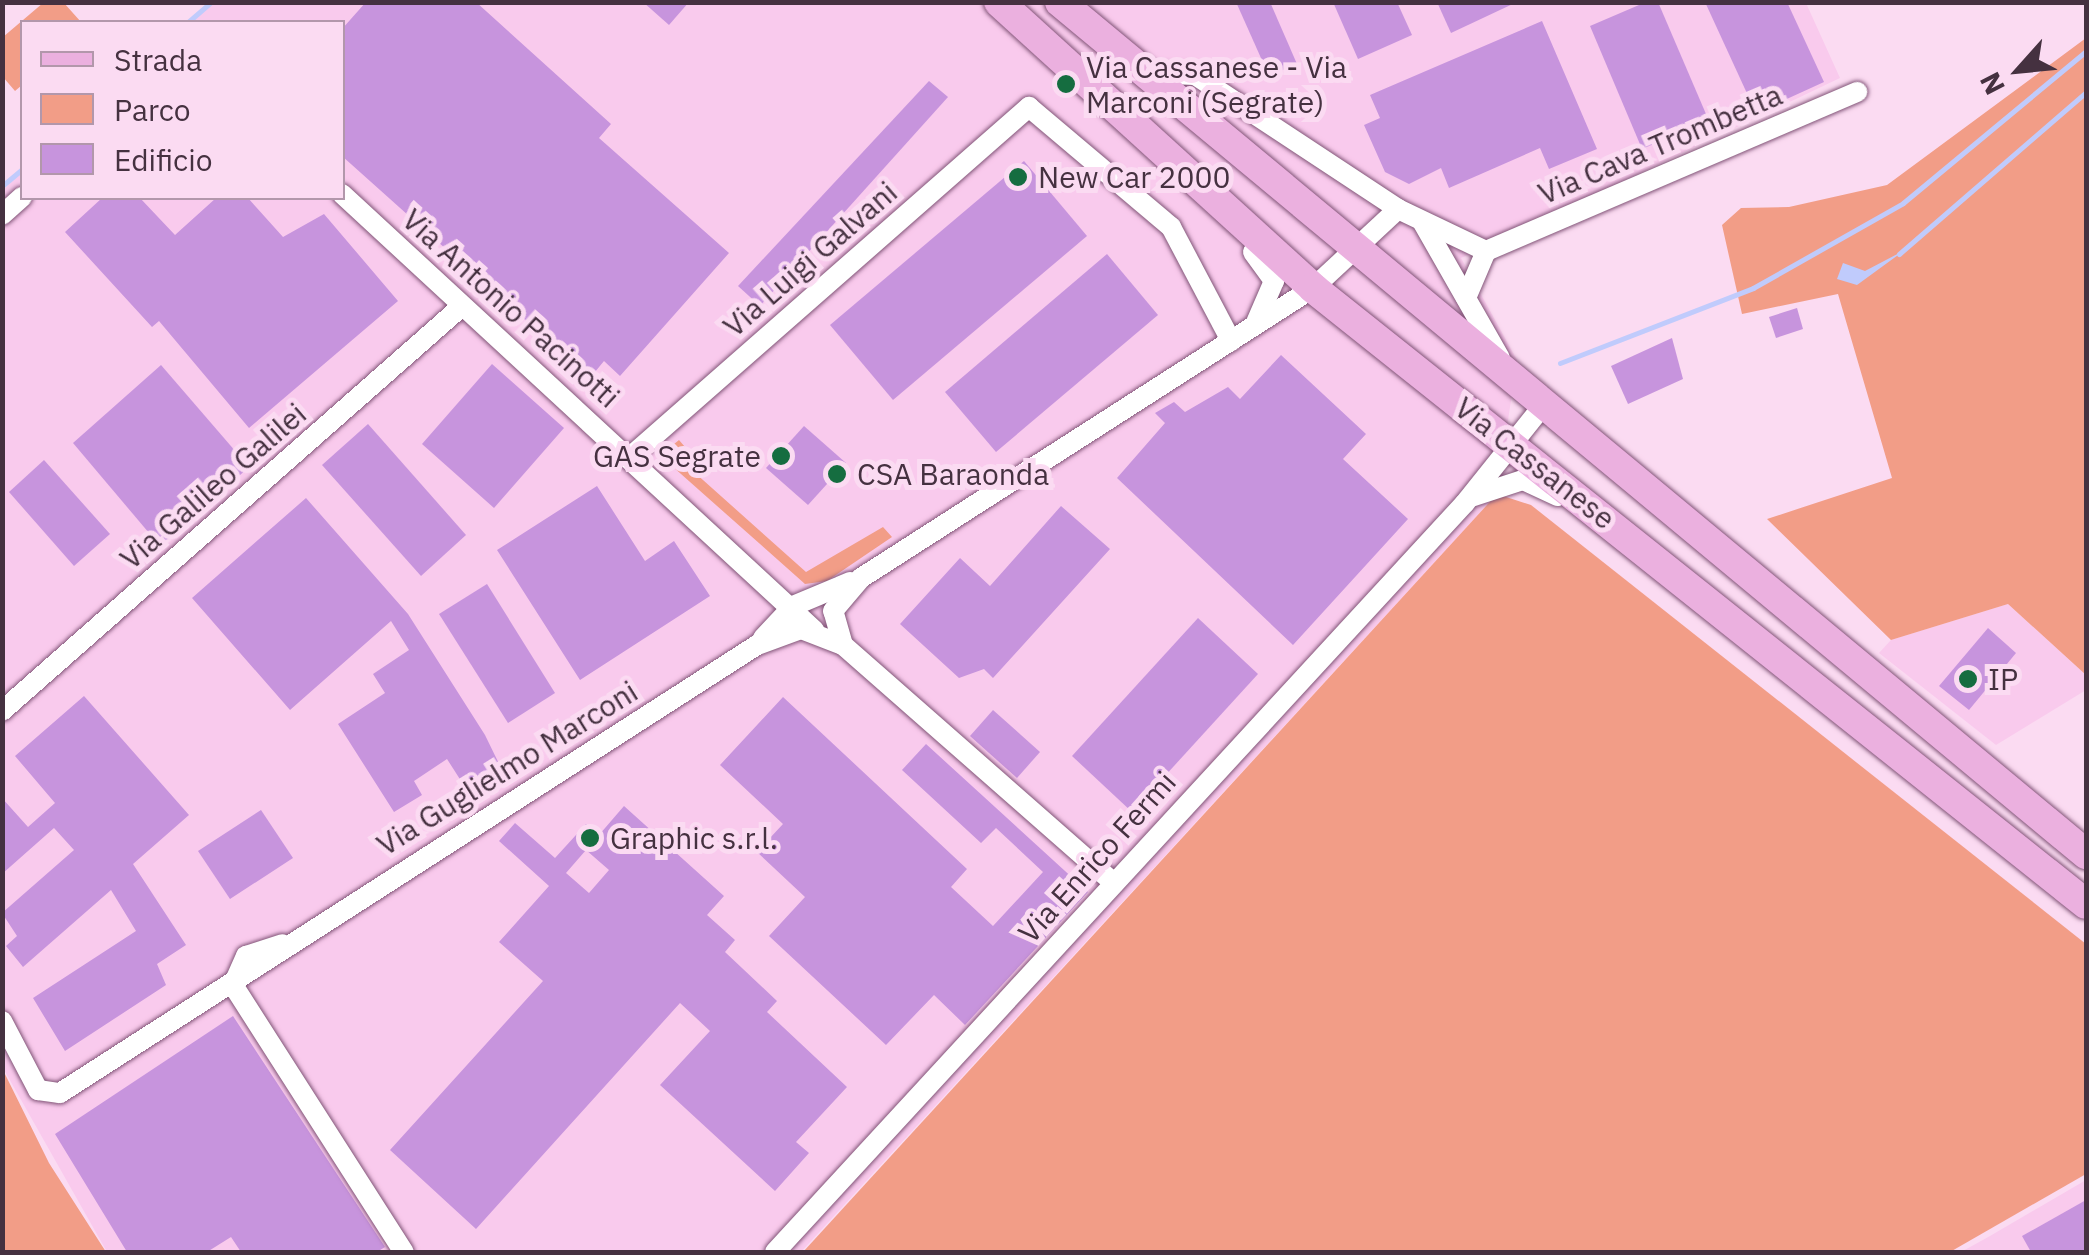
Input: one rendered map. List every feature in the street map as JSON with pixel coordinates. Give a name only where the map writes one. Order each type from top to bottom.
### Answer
[{"type":"main road","name":"Via Cassanese","points":[[999,2],[1313,288],[2086,904]]},
{"type":"main road","name":"Via Cassanese","points":[[1060,2],[1136,72],[1510,374],[2086,854]]},
{"type":"street","points":[[1136,72],[1195,75],[1398,209],[1486,252],[1466,298]]},
{"type":"street","name":"Via Cava Trombetta","points":[[1486,252],[1857,92]]},
{"type":"street","name":"Via Luigi Galvani","points":[[630,457],[1029,107],[1171,227],[1231,342]]},
{"type":"street","points":[[1178,164],[1190,192],[1270,266],[1274,281],[1254,326]]},
{"type":"street","name":"Via Antonio Pacinotti","points":[[345,197],[793,606],[814,630]]},
{"type":"street","name":"Via Guglielmo Marconi","points":[[2,1022],[38,1090],[60,1093],[232,986],[289,942],[757,645],[793,606],[861,578],[1313,288],[1352,244],[1398,209]]},
{"type":"street","points":[[1422,221],[1510,374]]},
{"type":"street","name":"Via Galileo Galilei","points":[[2,711],[462,306]]},
{"type":"street","name":"Via Enrico Fermi","points":[[775,1252],[1464,503],[1545,403]]},
{"type":"street","name":"Via Enrico Fermi","points":[[1464,503],[1524,480],[1593,509]]},
{"type":"street","name":"Via Guglielmo Marconi","points":[[844,646],[834,611],[861,578]]},
{"type":"street","points":[[814,630],[844,646],[1114,883]]},
{"type":"street","name":"Via Guglielmo Marconi","points":[[757,645],[814,630]]},
{"type":"street","points":[[232,986],[404,1252]]},
{"type":"shaded area","points":[[214,3],[1806,3],[1840,78],[1461,258],[1517,360],[1497,494],[801,1252],[107,1252],[3,1068],[3,190],[20,174],[20,200],[345,200],[345,20],[193,20]]},
{"type":"shaded area","points":[[2008,604],[2086,675],[2086,690],[1996,745],[1879,653],[1891,640]]},
{"type":"shaded area","points":[[2086,1180],[2086,1252],[1961,1252],[1990,1236]]},
{"type":"green space","points":[[43,3],[64,3],[79,20],[23,20]]},
{"type":"green space","points":[[20,23],[20,87],[15,91],[3,77],[3,37]]},
{"type":"green space","points":[[2086,38],[2086,675],[2008,604],[1891,640],[1767,519],[1892,478],[1838,294],[1742,314],[1722,225],[1741,208],[1789,207],[1887,185]]},
{"type":"green space","points":[[679,440],[685,447],[675,455],[806,572],[883,527],[892,537],[827,581],[805,584],[672,466],[668,449]]},
{"type":"green space","points":[[1497,494],[1531,505],[2086,944],[2086,1174],[1950,1252],[803,1252]]},
{"type":"green space","points":[[2,1068],[49,1163],[106,1252],[3,1252]]},
{"type":"water","points":[[1905,250],[1857,285],[1837,279],[1843,263],[1865,271]]},
{"type":"building","points":[[366,2],[476,2],[611,124],[599,138],[729,253],[620,376],[604,361],[590,378],[345,159],[345,26]]},
{"type":"building","points":[[643,2],[689,2],[669,25]]},
{"type":"building","points":[[1236,2],[1270,2],[1297,64],[1269,76]]},
{"type":"building","points":[[1333,2],[1397,2],[1412,35],[1358,59]]},
{"type":"building","points":[[1437,2],[1517,2],[1451,33]]},
{"type":"building","points":[[1646,2],[1658,2],[1709,121],[1642,149],[1590,26]]},
{"type":"building","points":[[1705,2],[1787,2],[1824,82],[1756,113]]},
{"type":"building","points":[[1542,21],[1597,149],[1549,169],[1540,148],[1449,188],[1441,168],[1409,184],[1385,172],[1364,125],[1380,118],[1370,95]]},
{"type":"building","points":[[929,81],[948,97],[760,306],[738,286]]},
{"type":"building","points":[[1024,161],[1087,236],[893,400],[830,325]]},
{"type":"building","points":[[100,200],[142,200],[175,235],[214,200],[250,200],[283,237],[324,214],[398,301],[249,428],[159,321],[152,327],[65,232]]},
{"type":"building","points":[[1107,254],[1158,315],[996,452],[945,392]]},
{"type":"building","points":[[1797,308],[1803,329],[1776,338],[1769,317]]},
{"type":"building","points":[[1672,338],[1683,379],[1628,404],[1611,366]]},
{"type":"building","points":[[1281,355],[1366,434],[1343,459],[1408,519],[1293,645],[1117,478],[1165,423],[1155,413],[1174,402],[1185,412],[1228,387],[1240,399]]},
{"type":"building","points":[[492,364],[564,428],[494,508],[422,444]]},
{"type":"building","points":[[161,365],[249,467],[160,546],[73,443]]},
{"type":"building","points":[[368,424],[466,535],[421,576],[322,465]]},
{"type":"building","points":[[804,426],[846,463],[808,505],[766,468]]},
{"type":"building","points":[[44,460],[110,534],[74,566],[9,492]]},
{"type":"building","points":[[597,486],[645,561],[674,541],[710,596],[580,680],[497,550]]},
{"type":"building","points":[[306,498],[408,614],[485,735],[505,776],[472,798],[447,759],[414,781],[422,795],[394,812],[338,724],[385,693],[373,674],[409,650],[391,621],[290,710],[192,598]]},
{"type":"building","points":[[1061,506],[1110,549],[993,678],[984,669],[959,678],[900,624],[960,558],[990,586]]},
{"type":"building","points":[[487,584],[555,693],[508,723],[439,614]]},
{"type":"building","points":[[1198,618],[1258,674],[1132,812],[1072,756]]},
{"type":"building","points":[[1988,628],[2016,653],[1969,710],[1939,686]]},
{"type":"building","points":[[84,696],[189,815],[133,864],[186,945],[157,964],[166,985],[65,1051],[33,998],[136,931],[111,890],[23,967],[6,946],[17,936],[2,913],[74,850],[54,828],[2,874],[2,798],[28,827],[55,803],[15,756]]},
{"type":"building","points":[[783,697],[967,869],[951,887],[993,926],[1043,872],[996,828],[981,843],[902,770],[926,744],[1088,892],[965,1025],[934,995],[886,1045],[769,936],[805,897],[757,852],[783,824],[720,765]]},
{"type":"building","points":[[993,710],[1040,752],[1017,778],[970,736]]},
{"type":"building","points":[[624,806],[724,896],[707,915],[735,940],[725,952],[777,1001],[767,1012],[847,1087],[796,1142],[809,1153],[775,1191],[660,1085],[710,1031],[680,1003],[476,1229],[390,1150],[543,981],[499,942],[549,886],[499,841],[515,823],[555,858],[586,824],[599,835]],"holes":[[[586,850],[609,870],[589,893],[566,873]]]},
{"type":"building","points":[[261,810],[293,858],[230,899],[198,851]]},
{"type":"building","points":[[233,1016],[385,1247],[377,1252],[241,1252],[231,1237],[207,1252],[127,1252],[55,1134]]},
{"type":"building","points":[[2086,1200],[2086,1252],[2031,1252],[2022,1236]]},
{"type":"waterway","points":[[190,20],[211,2]]},
{"type":"waterway","points":[[1560,363],[1753,288],[1903,203],[2086,51]]},
{"type":"waterway","points":[[1899,254],[2086,92]]},
{"type":"waterway","points":[[2,186],[20,171]]},
{"type":"place","name":"Via Cassanese - Via Marconi (Segrate)","points":[[1066,84]]},
{"type":"place","name":"New Car 2000","points":[[1018,177]]},
{"type":"place","name":"GAS Segrate","points":[[781,456]]},
{"type":"place","name":"CSA Baraonda","points":[[837,474]]},
{"type":"place","name":"IP","points":[[1968,679]]},
{"type":"place","name":"Graphic s.r.l.","points":[[590,838]]}]
